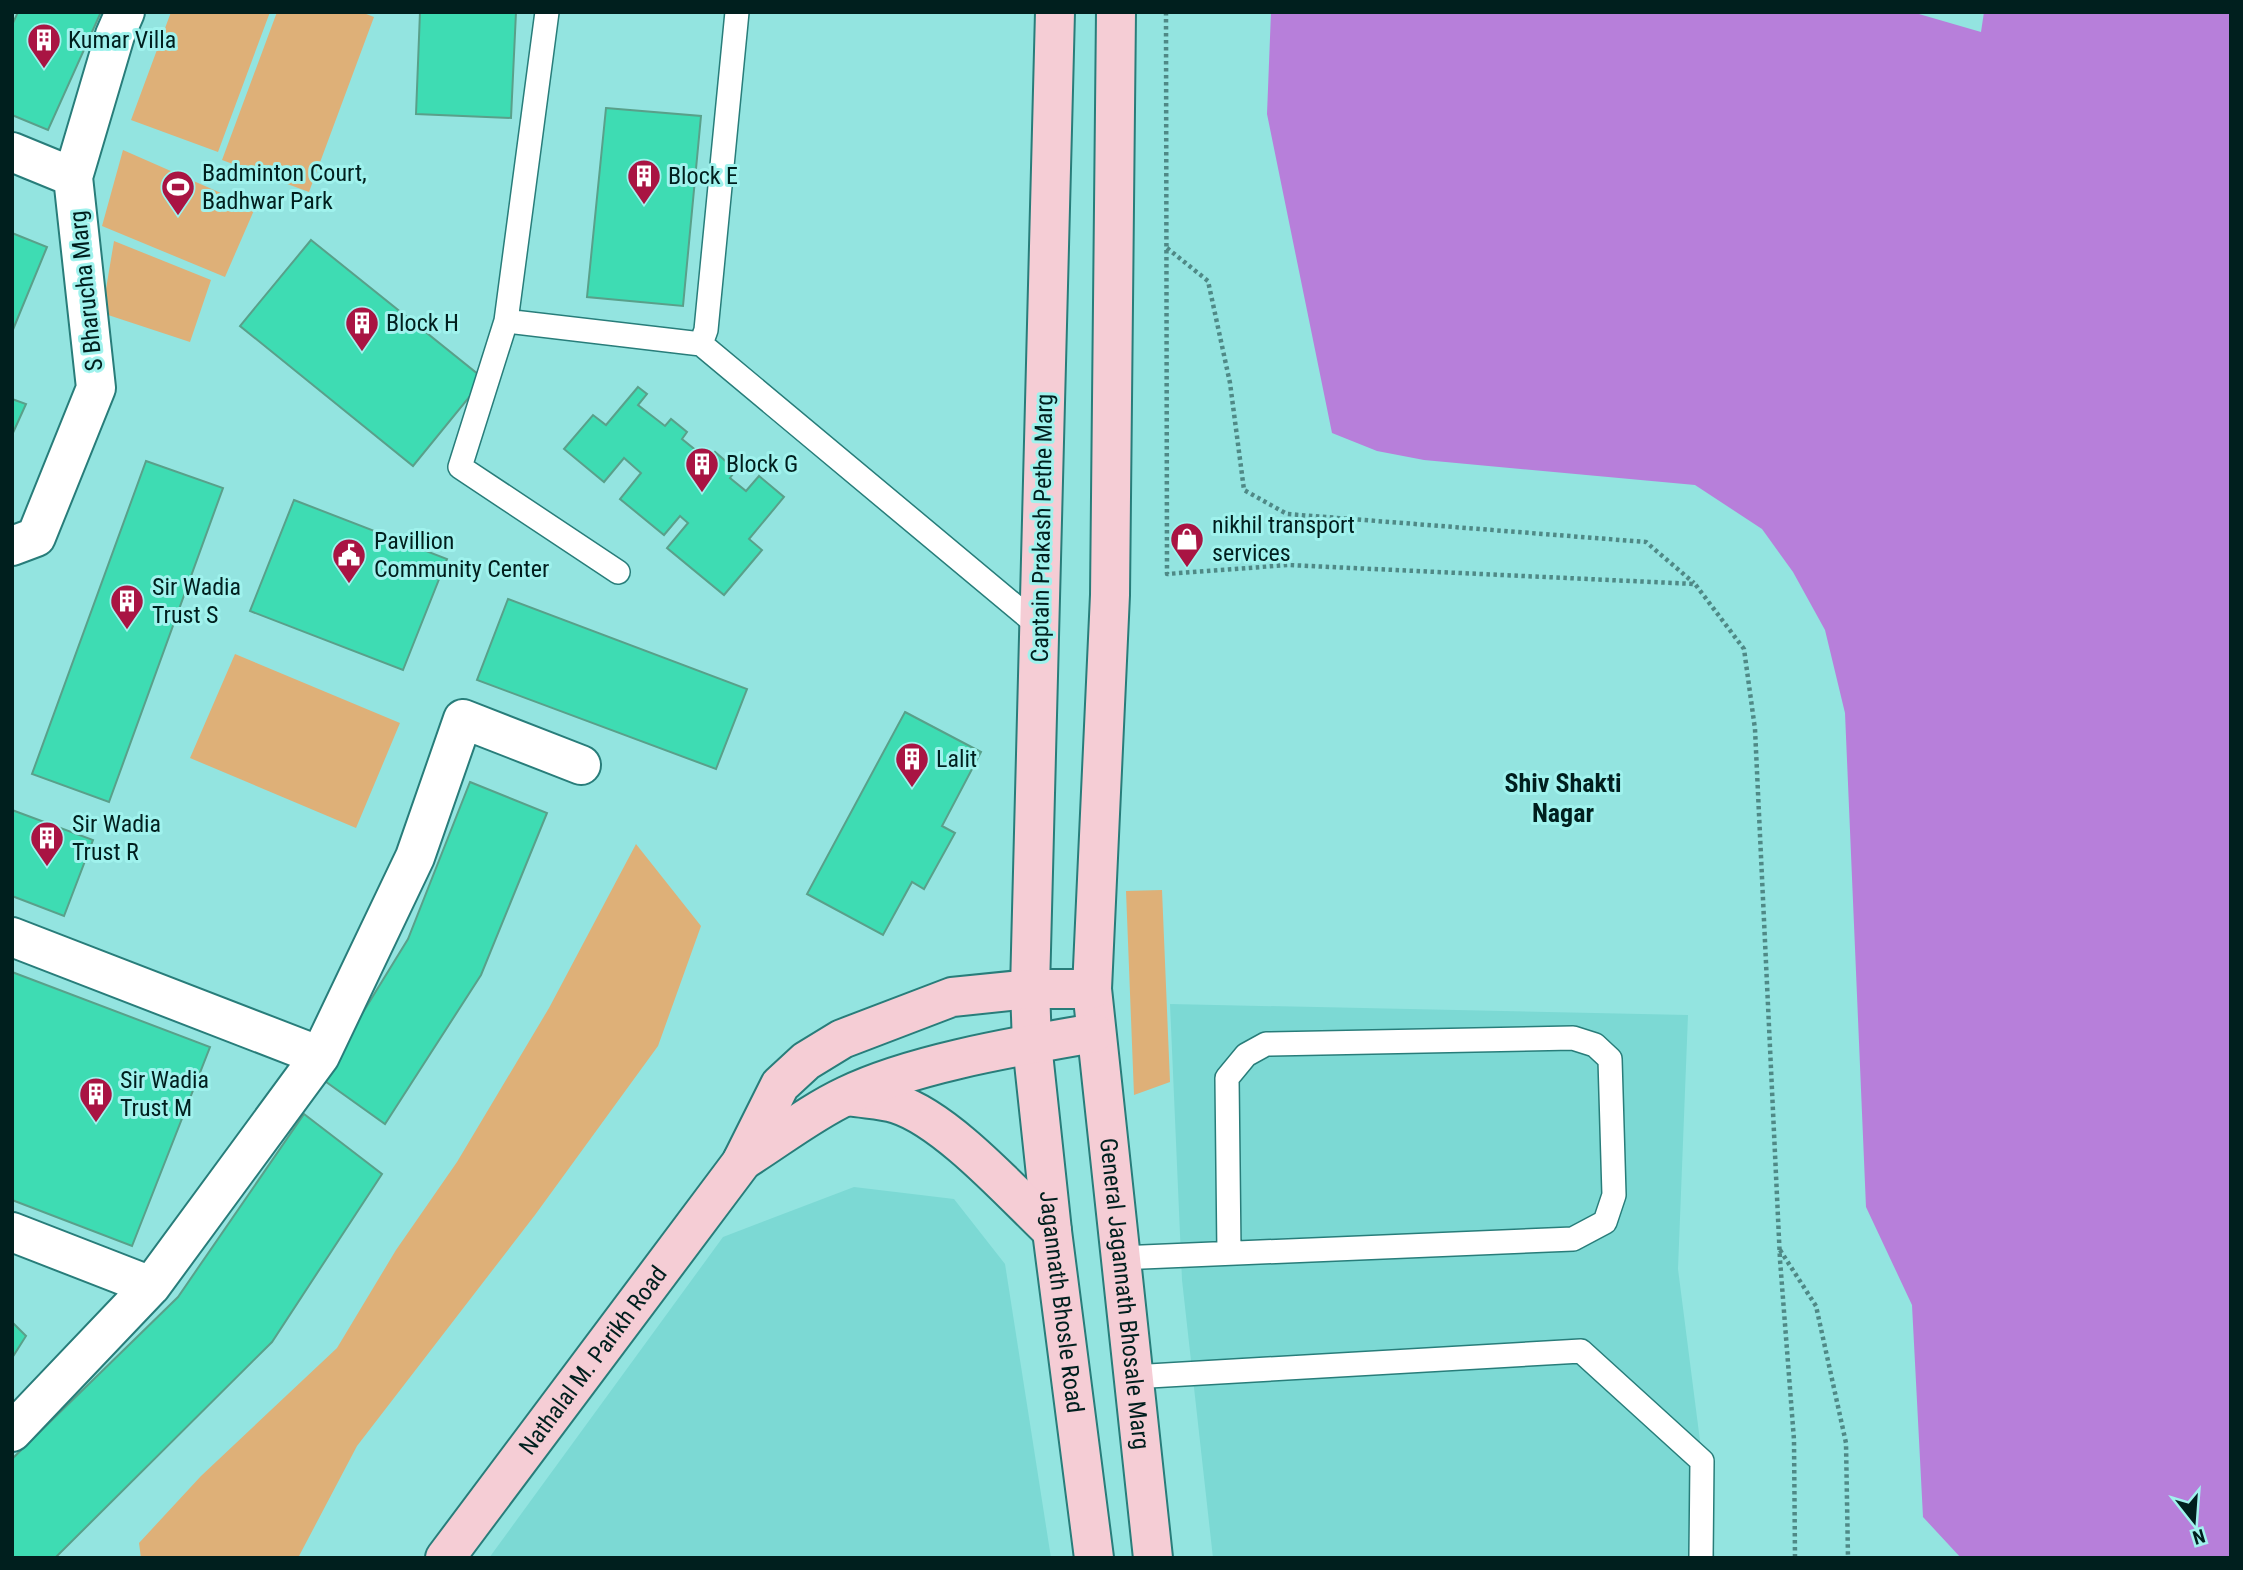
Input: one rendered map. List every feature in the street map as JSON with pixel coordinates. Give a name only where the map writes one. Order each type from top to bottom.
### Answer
[{"type":"main road","name":"Captain Prakash Pethe Marg","points":[[1032,1044],[1030,989],[1055,12]]},
{"type":"main road","points":[[1094,1033],[1092,989],[1110,595],[1116,12]]},
{"type":"main road","name":"Nathalal M. Parikh Road","points":[[445,1558],[741,1163],[780,1085],[806,1061],[842,1039],[952,997],[1030,989],[1092,989]]},
{"type":"main road","points":[[870,1029],[892,1080]]},
{"type":"main road","name":"Nathalal M. Parikh Road","points":[[741,1163],[846,1096],[892,1080],[1032,1044],[1094,1033]]},
{"type":"main road","name":"General Jagannath Bhosale Marg","points":[[1094,1033],[1153,1558]]},
{"type":"main road","name":"Jagannath Bhosle Road","points":[[1032,1044],[1052,1231],[1094,1558]]},
{"type":"main road","points":[[846,1096],[898,1104],[934,1125],[983,1163],[1052,1231]]},
{"type":"street","points":[[12,152],[74,177],[115,34],[125,12]]},
{"type":"street","name":"S Bharucha Marg","points":[[12,546],[36,537],[96,388],[74,177]]},
{"type":"street","points":[[12,1432],[151,1286],[320,1056],[415,857],[463,719],[581,765]]},
{"type":"street","points":[[12,937],[320,1056]]},
{"type":"street","points":[[12,1232],[151,1286]]},
{"type":"lane","points":[[547,12],[506,321],[460,467],[618,572]]},
{"type":"lane","points":[[701,344],[706,330],[737,12]]},
{"type":"lane","points":[[506,321],[701,344],[1040,627]]},
{"type":"lane","points":[[1119,1258],[1573,1239],[1605,1222],[1614,1195],[1610,1059],[1595,1045],[1573,1038],[1266,1044],[1246,1055],[1227,1078],[1229,1253]]},
{"type":"lane","points":[[1132,1377],[1581,1351],[1702,1461],[1701,1558]]},
{"type":"path","points":[[1166,12],[1167,575],[1288,565],[1695,584]]},
{"type":"path","points":[[1166,247],[1208,281],[1230,383],[1244,490],[1287,514],[1646,542],[1695,584],[1744,649],[1755,729],[1780,1250],[1794,1440],[1795,1558]]},
{"type":"path","points":[[1780,1250],[1816,1306],[1819,1318],[1846,1443],[1848,1558]]},
{"type":"shaded area","points":[[171,12],[270,12],[218,152],[131,120]]},
{"type":"shaded area","points":[[277,12],[361,12],[374,17],[309,192],[222,160]]},
{"type":"shaded area","points":[[1271,12],[1912,12],[1981,32],[1984,12],[2231,12],[2231,1558],[1961,1558],[1923,1517],[1912,1305],[1866,1207],[1845,713],[1825,630],[1793,572],[1762,529],[1695,485],[1424,460],[1377,451],[1332,433],[1267,114]]},
{"type":"shaded area","name":"Badminton Court, Badhwar Park","points":[[123,150],[255,208],[225,277],[102,226]]},
{"type":"shaded area","name":"Badminton Court, Badhwar Park","points":[[114,241],[211,280],[190,342],[102,313]]},
{"type":"shaded area","points":[[235,654],[400,723],[356,828],[190,758]]},
{"type":"shaded area","points":[[636,844],[701,926],[658,1046],[535,1215],[357,1446],[298,1558],[141,1558],[139,1543],[201,1476],[337,1348],[396,1250],[457,1162],[549,1008]]},
{"type":"shaded area","points":[[1162,890],[1170,1082],[1134,1095],[1126,891]]},
{"type":"shaded area","points":[[1170,1004],[1688,1015],[1678,1269],[1715,1558],[1213,1558],[1182,1280]]},
{"type":"shaded area","points":[[854,1187],[954,1199],[1005,1264],[1051,1558],[489,1558],[723,1237]]},
{"type":"building","name":"Kumar Villa","points":[[18,12],[101,12],[48,130],[12,115],[12,25]]},
{"type":"building","points":[[420,12],[516,12],[511,118],[416,114]]},
{"type":"building","name":"Block E","points":[[606,108],[701,116],[683,306],[587,297]]},
{"type":"building","points":[[12,233],[47,247],[12,332]]},
{"type":"building","name":"Block H","points":[[311,240],[484,379],[413,466],[240,326]]},
{"type":"building","name":"Block G","points":[[638,387],[647,394],[638,405],[665,426],[671,419],[687,432],[682,439],[708,460],[715,452],[736,470],[730,478],[746,491],[759,476],[784,497],[749,539],[762,550],[724,595],[667,548],[688,523],[680,516],[664,535],[620,499],[641,473],[624,458],[604,482],[564,449],[593,415],[606,425]]},
{"type":"building","points":[[12,399],[26,404],[12,435]]},
{"type":"building","name":"Sir Wadia Trust S","points":[[146,461],[223,488],[109,802],[32,774]]},
{"type":"building","name":"Pavillion Community Center","points":[[294,500],[447,559],[403,670],[250,611]]},
{"type":"building","points":[[508,599],[747,689],[716,769],[477,680]]},
{"type":"building","name":"Lalit","points":[[905,712],[981,752],[942,826],[955,833],[924,889],[912,882],[883,935],[807,894]]},
{"type":"building","points":[[470,782],[547,813],[481,975],[385,1124],[322,1079],[408,939]]},
{"type":"building","name":"Sir Wadia Trust R","points":[[12,810],[93,840],[64,916],[12,896]]},
{"type":"building","name":"Sir Wadia Trust M","points":[[12,972],[210,1047],[132,1246],[12,1200]]},
{"type":"building","points":[[304,1114],[382,1174],[272,1342],[55,1558],[12,1558],[12,1459],[178,1297]]},
{"type":"building","points":[[12,1322],[26,1336],[12,1358]]},
{"type":"place","name":"Kumar Villa","points":[[44,70]]},
{"type":"place","name":"Block E","points":[[644,206]]},
{"type":"place","name":"Badminton Court, Badhwar Park","points":[[178,217]]},
{"type":"place","name":"Block H","points":[[362,353]]},
{"type":"place","name":"Block G","points":[[702,494]]},
{"type":"place","name":"nikhil transport services","points":[[1187,569]]},
{"type":"place","name":"Pavillion Community Center","points":[[349,585]]},
{"type":"place","name":"Sir Wadia Trust S","points":[[127,631]]},
{"type":"place","name":"Lalit","points":[[912,789]]},
{"type":"place","name":"Sir Wadia Trust R","points":[[47,868]]},
{"type":"place","name":"Sir Wadia Trust M","points":[[96,1124]]},
{"type":"district","name":"Shiv Shakti Nagar","points":[[1563,798]]}]
